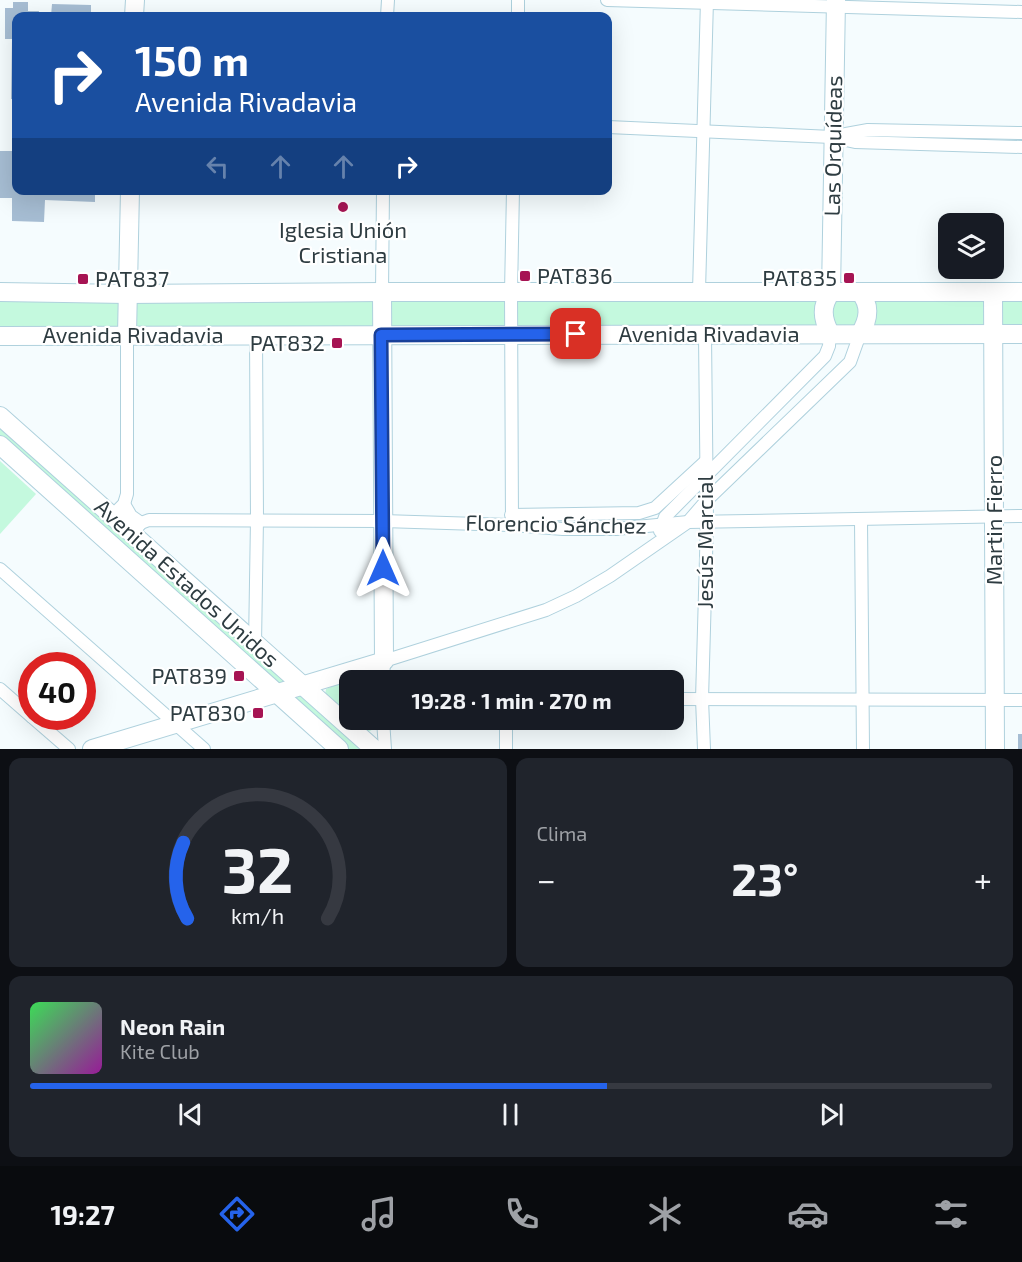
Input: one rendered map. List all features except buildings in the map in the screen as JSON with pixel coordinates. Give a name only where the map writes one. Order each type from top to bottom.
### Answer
[{"type":"main road","name":"Las Orquídeas","points":[[831,292],[836,4]]},
{"type":"main road","points":[[127,335],[130,195]]},
{"type":"main road","name":"Avenida Rivadavia","points":[[0,292],[127,294],[1022,292]]},
{"type":"main road","points":[[92,749],[384,661],[382,292]]},
{"type":"main road","points":[[830,333],[824,323],[823,311],[825,300],[831,292]]},
{"type":"main road","points":[[860,292],[866,300],[868,312],[866,323],[860,334]]},
{"type":"main road","name":"Martin Fierro","points":[[993,292],[995,749]]},
{"type":"main road","name":"Avenida Rivadavia","points":[[0,336],[1022,333]]},
{"type":"main road","name":"Avenida Estados Unidos","points":[[0,416],[118,510],[255,644],[374,749]]},
{"type":"main road","name":"Avenida Estados Unidos","points":[[0,445],[339,749]]},
{"type":"main road","points":[[97,533],[118,510]]},
{"type":"main road","points":[[118,552],[136,529]]},
{"type":"street","points":[[607,0],[836,4],[1022,12]]},
{"type":"street","points":[[699,291],[707,2]]},
{"type":"street","points":[[612,127],[832,137],[855,142],[1022,147]]},
{"type":"street","points":[[832,137],[868,130],[1022,133]]},
{"type":"street","points":[[382,292],[383,195]]},
{"type":"street","points":[[513,195],[512,520],[649,511],[705,462]]},
{"type":"street","points":[[659,541],[665,517],[825,356],[830,333]]},
{"type":"street","points":[[255,644],[256,334]]},
{"type":"street","name":"Jesús Marcial","points":[[704,749],[702,699],[707,522],[705,334]]},
{"type":"street","points":[[384,670],[384,661],[546,610],[576,596],[610,576],[688,522],[707,500],[850,362],[860,334]]},
{"type":"street","points":[[118,510],[127,494],[127,335]]},
{"type":"street","name":"Florencio Sánchez","points":[[136,529],[149,519],[512,520],[563,529],[616,529],[688,522],[1022,516]]},
{"type":"street","points":[[861,520],[863,749]]},
{"type":"street","points":[[0,569],[204,749]]},
{"type":"street","points":[[0,689],[18,705]]},
{"type":"street","points":[[684,699],[1022,700]]},
{"type":"street","points":[[47,730],[69,749]]},
{"type":"street","points":[[384,730],[385,749]]},
{"type":"street","points":[[506,730],[506,749]]},
{"type":"green space","points":[[0,292],[1022,292],[1022,334],[0,336]]},
{"type":"green space","points":[[0,416],[339,718],[339,730],[353,730],[374,749],[339,749],[0,445]]},
{"type":"green space","points":[[0,461],[36,494],[0,534]]},
{"type":"green space","points":[[339,684],[339,708],[325,695],[326,689]]},
{"type":"place","name":"Iglesia Unión Cristiana","points":[[343,207]]},
{"type":"place","name":"PAT836","points":[[525,276]]},
{"type":"place","name":"PAT835","points":[[849,278]]},
{"type":"place","name":"PAT837","points":[[83,279]]},
{"type":"place","name":"PAT832","points":[[337,343]]},
{"type":"place","name":"PAT839","points":[[239,676]]},
{"type":"place","name":"PAT830","points":[[258,713]]},
{"type":"route","points":[[383,568],[381,335],[576,334]]}]
